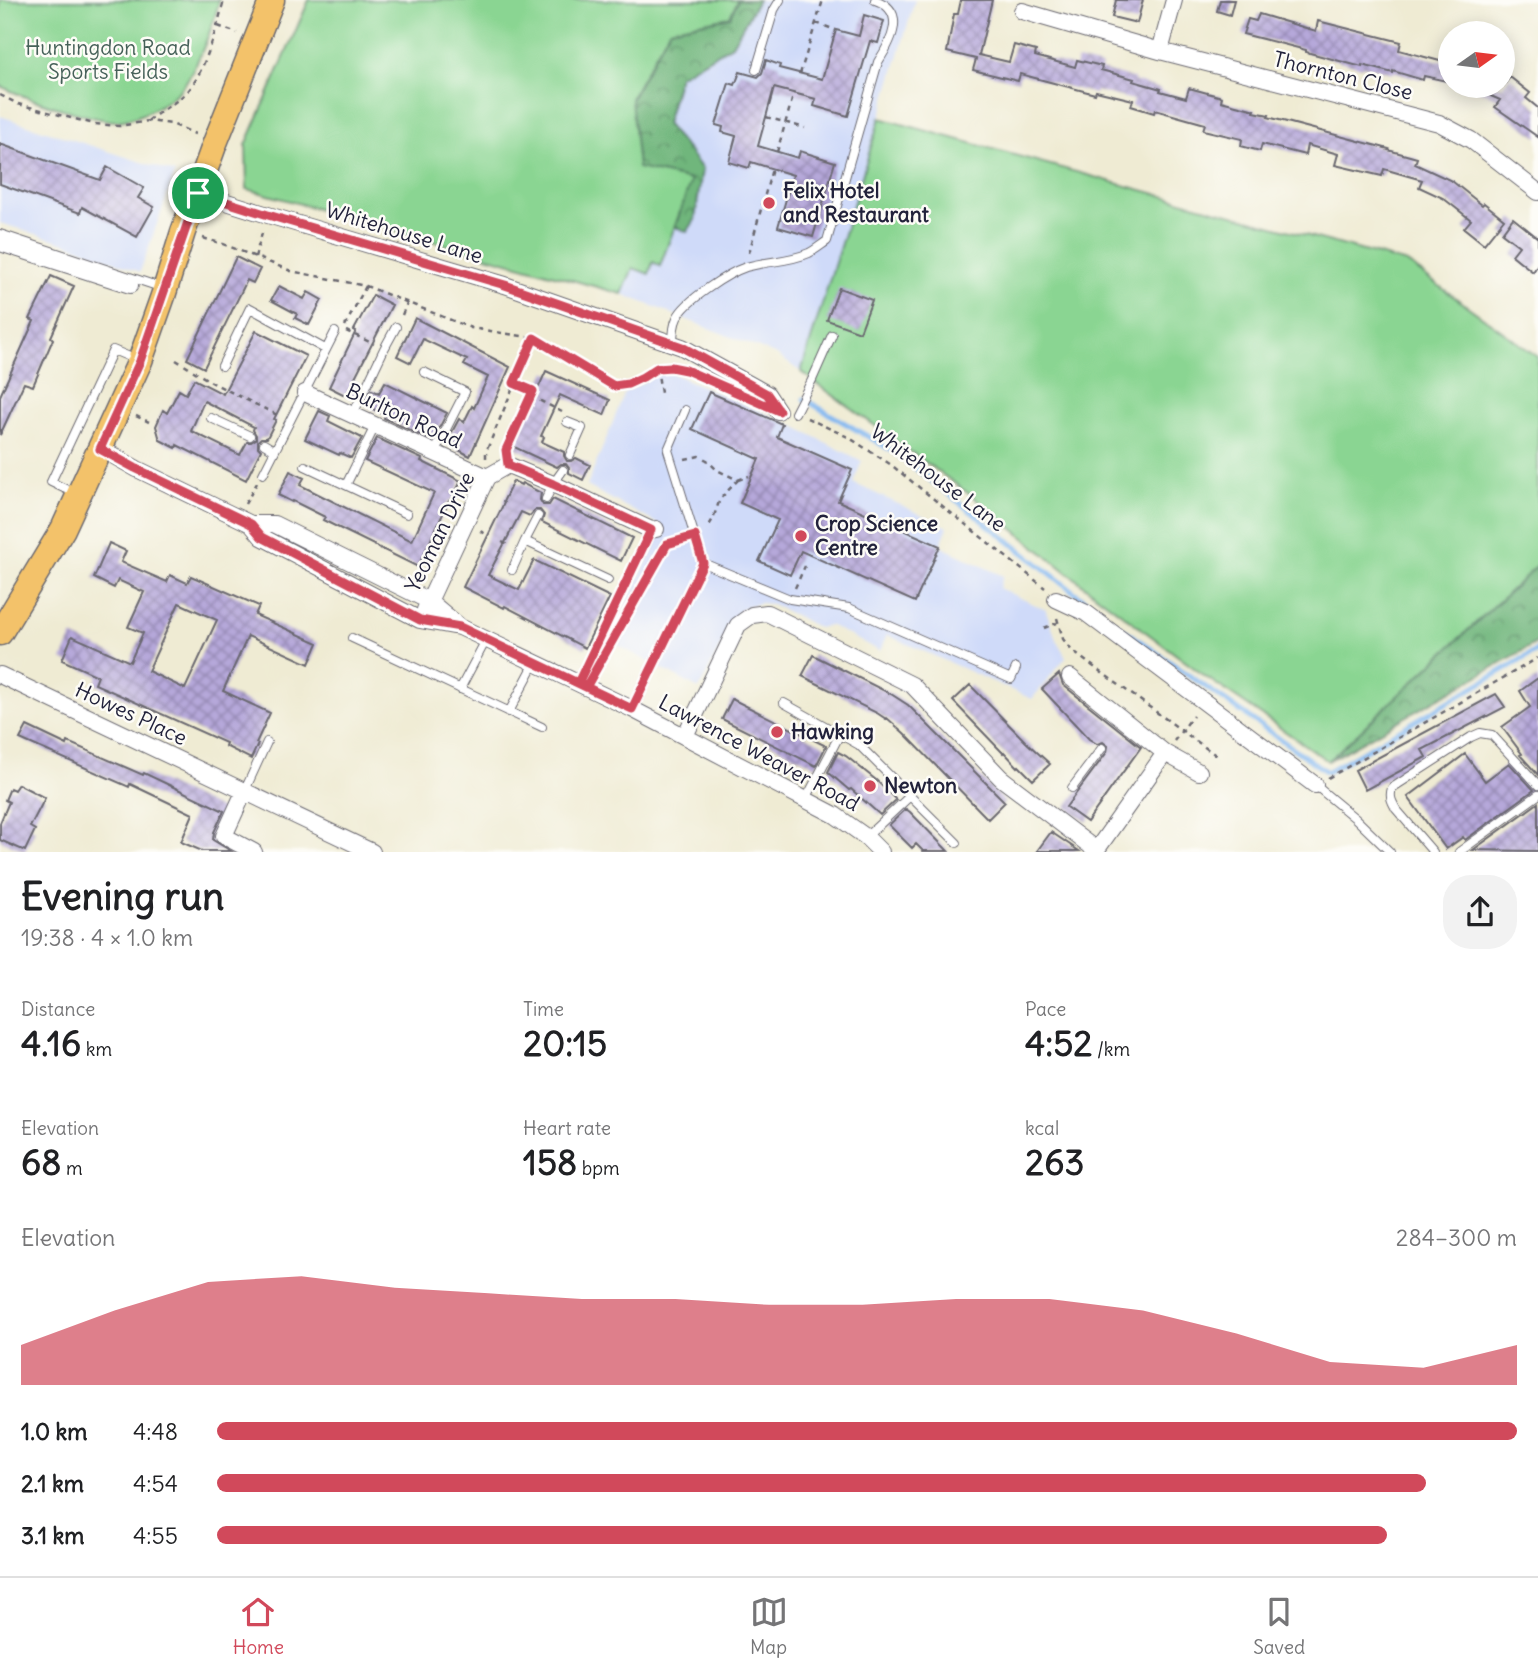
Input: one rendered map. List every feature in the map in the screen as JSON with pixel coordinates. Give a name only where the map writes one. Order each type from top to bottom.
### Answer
[{"type":"main road","points":[[0,634],[63,529],[140,361],[215,143],[272,0]]},
{"type":"street","points":[[1160,51],[1174,0]]},
{"type":"street","name":"Thornton Close","points":[[1022,10],[1160,51],[1439,123],[1471,140],[1538,192]]},
{"type":"street","name":"Whitehouse Lane","points":[[198,193],[505,285],[673,344],[723,368],[767,394],[787,412]]},
{"type":"street","points":[[0,243],[130,285]]},
{"type":"street","name":"Burlton Road","points":[[304,393],[355,409],[374,426],[487,477]]},
{"type":"street","name":"Lawrence Weaver Road","points":[[100,449],[244,521],[262,537],[420,620],[460,627]]},
{"type":"street","points":[[508,465],[550,492],[654,530]]},
{"type":"street","name":"Yeoman Drive","points":[[420,620],[487,477],[508,465]]},
{"type":"street","name":"Lawrence Weaver Road","points":[[244,521],[274,524],[429,601],[460,627],[632,709],[806,799],[835,815],[875,847]]},
{"type":"street","points":[[1056,599],[1086,613],[1315,785]]},
{"type":"street","points":[[685,736],[738,625],[752,615],[767,613],[912,685],[1001,778],[1095,851],[1165,752]]},
{"type":"street","name":"Howes Place","points":[[0,675],[371,851]]},
{"type":"street","points":[[1070,677],[1120,723],[1199,772]]},
{"type":"street","points":[[245,790],[224,836],[254,852]]},
{"type":"lane","points":[[756,70],[774,10],[780,0]]},
{"type":"lane","points":[[673,344],[678,316],[695,298],[719,281],[744,268],[810,253],[827,241],[878,62],[890,44],[894,31],[894,19],[890,9],[883,2],[876,0]]},
{"type":"lane","points":[[0,234],[166,289]]},
{"type":"lane","points":[[222,366],[250,308],[326,349]]},
{"type":"lane","points":[[366,387],[396,327]]},
{"type":"lane","points":[[263,474],[335,332]]},
{"type":"lane","points":[[787,412],[812,380],[832,335]]},
{"type":"lane","points":[[79,495],[51,482],[113,350],[140,361]]},
{"type":"lane","points":[[424,372],[465,392],[434,453]]},
{"type":"lane","points":[[632,709],[703,563],[668,450],[685,411]]},
{"type":"lane","points":[[211,418],[250,436]]},
{"type":"lane","points":[[568,422],[582,428],[570,455]]},
{"type":"lane","points":[[346,485],[374,426]]},
{"type":"lane","points":[[264,444],[274,450]]},
{"type":"lane","points":[[305,466],[407,514]]},
{"type":"lane","points":[[550,492],[563,470]]},
{"type":"lane","points":[[512,570],[538,516]]},
{"type":"lane","points":[[525,541],[608,580]]},
{"type":"lane","points":[[703,563],[790,599],[849,608],[1012,679],[1016,668]]},
{"type":"lane","points":[[352,638],[542,727]]},
{"type":"lane","points":[[460,689],[486,640]]},
{"type":"lane","points":[[974,663],[978,651]]},
{"type":"lane","points":[[509,712],[535,663]]},
{"type":"lane","points":[[784,703],[859,745],[957,843]]},
{"type":"lane","points":[[1433,852],[1396,809],[1390,794],[1392,788],[1471,737],[1480,733],[1492,735],[1538,785]]},
{"type":"lane","points":[[806,799],[839,734]]},
{"type":"lane","points":[[245,790],[267,742]]},
{"type":"lane","points":[[1072,788],[1102,748]]},
{"type":"lane","points":[[1315,785],[1356,818],[1390,852]]},
{"type":"lane","points":[[1459,852],[1538,795]]},
{"type":"lane","points":[[875,847],[910,796]]},
{"type":"path","points":[[148,121],[179,99],[197,79],[218,26],[224,0]]},
{"type":"path","points":[[800,74],[823,0]]},
{"type":"path","points":[[816,23],[836,30]]},
{"type":"path","points":[[777,152],[794,93]]},
{"type":"path","points":[[0,95],[18,104],[94,124],[120,126],[148,121],[172,124],[215,143]]},
{"type":"path","points":[[766,117],[805,128]]},
{"type":"path","points":[[744,268],[772,169]]},
{"type":"path","points":[[255,257],[268,215]]},
{"type":"path","points":[[223,244],[291,271],[366,286],[471,328],[534,338],[614,386],[628,384],[657,368],[671,367],[696,375]]},
{"type":"path","points":[[366,286],[343,330],[384,349]]},
{"type":"path","points":[[487,477],[486,452],[534,338]]},
{"type":"path","points":[[176,360],[213,383],[289,420]]},
{"type":"path","points":[[657,368],[661,393]]},
{"type":"path","points":[[508,465],[506,450],[533,391],[514,383]]},
{"type":"path","points":[[531,396],[561,410],[568,422]]},
{"type":"path","name":"Whitehouse Lane","points":[[787,412],[848,437],[890,464],[1056,599]]},
{"type":"path","points":[[672,462],[699,456],[717,470],[738,480]]},
{"type":"path","points":[[244,521],[263,474]]},
{"type":"path","points":[[582,685],[667,544],[705,531],[713,520],[720,499],[738,480],[749,476]]},
{"type":"path","points":[[582,685],[654,530]]},
{"type":"path","points":[[1056,599],[1058,623],[1063,639],[1072,651],[1217,756]]},
{"type":"path","points":[[1044,628],[1058,623]]},
{"type":"path","points":[[1315,785],[1538,658]]},
{"type":"shaded area","name":"Felix Hotel and Restaurant","points":[[738,0],[915,0],[801,372],[777,355],[622,294],[633,268],[653,262],[660,265],[691,180],[638,168],[670,29],[730,17]]},
{"type":"shaded area","points":[[0,116],[175,173],[140,272],[72,245],[0,223]]},
{"type":"shaded area","name":"Crop Science Centre","points":[[671,373],[788,423],[862,461],[853,483],[948,527],[940,546],[1003,576],[999,588],[1046,610],[1056,639],[1066,657],[1032,699],[887,635],[880,651],[829,625],[819,628],[772,604],[760,603],[747,606],[739,612],[699,689],[607,639],[655,546],[660,525],[587,486],[625,392],[658,374]]},
{"type":"green space","name":"Huntingdon Road Sports Fields","points":[[0,0],[219,0],[203,49],[177,93],[147,112],[129,119],[113,121],[57,108],[0,86]]},
{"type":"green space","points":[[309,0],[738,0],[730,17],[670,29],[631,98],[692,180],[660,266],[653,262],[649,274],[633,268],[622,294],[247,189],[246,145]]},
{"type":"green space","points":[[738,0],[758,0],[732,45],[679,76],[666,124],[702,169],[695,220],[687,232],[675,227],[691,180],[638,168],[631,99],[670,29],[730,17]]},
{"type":"green space","points":[[880,118],[1407,263],[1538,357],[1538,565],[1328,761],[1206,677],[1087,588],[972,496],[801,372]]},
{"type":"green space","points":[[1538,565],[1538,642],[1328,761]]},
{"type":"building","points":[[961,0],[992,0],[979,55],[1009,62],[1014,45],[1036,51],[1035,56],[1075,67],[1077,60],[1102,66],[1101,70],[1186,98],[1189,88],[1222,97],[1221,101],[1255,110],[1254,112],[1269,115],[1268,117],[1389,149],[1417,158],[1415,164],[1452,181],[1504,219],[1484,244],[1464,228],[1471,220],[1443,198],[1419,187],[1422,180],[1384,169],[1382,176],[1335,165],[1338,154],[1307,145],[1305,155],[1262,144],[1260,151],[1241,146],[1242,139],[1203,130],[1205,124],[1131,106],[1133,100],[1096,91],[1095,94],[1020,74],[1018,81],[973,70],[976,59],[947,52],[954,14],[958,14]]},
{"type":"building","points":[[1116,0],[1143,0],[1137,23],[1112,17]]},
{"type":"building","points":[[1220,0],[1234,0],[1230,15],[1217,11]]},
{"type":"building","points":[[1259,14],[1316,31],[1318,21],[1401,42],[1399,50],[1438,60],[1438,79],[1424,76],[1423,80],[1393,71],[1362,67],[1243,34],[1248,19],[1256,21]]},
{"type":"building","points":[[864,15],[884,21],[878,43],[870,41],[848,116],[814,106],[816,99],[774,88],[758,146],[798,158],[800,151],[835,162],[813,237],[778,227],[793,175],[751,162],[749,168],[729,162],[736,136],[722,132],[723,127],[716,125],[729,83],[735,85],[740,72],[758,77],[766,60],[780,65],[779,68],[822,79],[836,30],[859,36]]},
{"type":"building","points":[[1516,82],[1530,93],[1526,98],[1538,108],[1538,137],[1495,107],[1500,100],[1495,98],[1516,98]]},
{"type":"building","points":[[0,144],[100,180],[107,167],[144,188],[138,198],[154,207],[137,237],[82,207],[80,213],[0,184]]},
{"type":"building","points":[[1513,218],[1538,238],[1538,264],[1533,272],[1512,255],[1519,246],[1502,233]]},
{"type":"building","points":[[236,257],[260,269],[253,283],[247,280],[204,368],[187,359]]},
{"type":"building","points":[[51,276],[74,286],[33,386],[24,383],[0,435],[0,396],[34,321],[30,319]]},
{"type":"building","points":[[279,286],[304,299],[308,292],[322,300],[309,325],[295,318],[297,314],[271,300]]},
{"type":"building","points":[[839,288],[872,300],[860,332],[827,320]]},
{"type":"building","points":[[373,295],[392,305],[353,381],[360,384],[360,390],[366,394],[372,390],[379,393],[385,382],[447,413],[431,440],[384,418],[385,415],[365,405],[365,399],[361,396],[353,399],[329,387]]},
{"type":"building","points":[[415,318],[510,367],[470,456],[446,443],[459,419],[464,422],[472,406],[474,408],[488,377],[464,365],[467,360],[423,339],[411,363],[397,356]]},
{"type":"building","points":[[256,331],[306,356],[267,438],[258,441],[261,450],[246,480],[177,445],[176,448],[160,440],[156,426],[163,410],[167,413],[179,390],[186,394],[194,379],[223,394]],"holes":[[[204,401],[254,427],[256,439],[247,442],[240,455],[191,431]]]},
{"type":"building","points":[[546,371],[610,400],[604,415],[560,395],[541,436],[544,437],[542,442],[564,452],[567,461],[576,458],[590,465],[583,480],[569,473],[566,464],[557,467],[512,446]]},
{"type":"building","name":"Crop Science Centre","points":[[709,392],[782,424],[777,437],[852,470],[838,501],[940,546],[915,602],[801,551],[790,575],[759,561],[778,520],[740,503],[759,459],[692,429]]},
{"type":"building","points":[[319,411],[330,416],[328,421],[362,438],[351,458],[305,439]]},
{"type":"building","points":[[377,438],[461,481],[418,567],[278,495],[290,471],[304,478],[300,485],[412,541],[434,493],[365,461]]},
{"type":"building","points":[[513,481],[541,493],[540,500],[543,505],[549,505],[553,499],[632,538],[621,561],[542,522],[544,515],[540,510],[535,510],[530,516],[521,512],[488,575],[519,590],[534,560],[610,597],[585,648],[463,587]]},
{"type":"building","points":[[109,543],[126,551],[121,562],[167,582],[170,575],[187,583],[191,576],[259,606],[255,615],[318,643],[309,664],[248,636],[223,691],[270,713],[251,759],[225,746],[226,743],[95,684],[98,676],[62,660],[72,636],[130,662],[143,633],[128,627],[144,592],[118,580],[114,588],[94,578]],"holes":[[[179,603],[217,620],[185,689],[148,671]]]},
{"type":"building","points":[[813,655],[908,705],[1005,802],[988,819],[887,718],[802,676]]},
{"type":"building","points":[[1059,674],[1063,685],[1141,747],[1087,822],[1066,807],[1107,752],[1108,746],[1089,739],[1042,689]]},
{"type":"building","points":[[1538,678],[1538,775],[1520,755],[1522,754],[1502,727],[1530,707],[1520,691]]},
{"type":"building","points":[[970,685],[1050,764],[1033,780],[953,701]]},
{"type":"building","points":[[1496,694],[1505,707],[1422,750],[1426,757],[1365,790],[1355,770]]},
{"type":"building","name":"Hawking","points":[[732,699],[826,746],[816,766],[722,719]]},
{"type":"building","points":[[27,726],[67,745],[68,742],[143,775],[144,773],[224,811],[213,840],[231,851],[202,851],[181,842],[193,814],[130,784],[129,787],[20,739]]},
{"type":"building","name":"Newton","points":[[838,752],[876,780],[896,800],[880,815],[828,772]]},
{"type":"building","points":[[1465,754],[1485,781],[1509,763],[1534,790],[1465,840],[1463,837],[1446,849],[1408,797]]},
{"type":"building","points":[[18,784],[45,798],[30,827],[35,830],[25,851],[0,840],[0,823],[9,802],[5,800],[10,788],[14,790]]},
{"type":"building","points":[[1538,803],[1538,851],[1473,850]]},
{"type":"building","points":[[906,809],[948,851],[923,851],[916,844],[912,848],[889,825]]},
{"type":"building","points":[[1051,832],[1079,851],[1037,851]]},
{"type":"waterway","points":[[804,399],[896,453],[1110,620],[1327,772],[1538,650]]},
{"type":"place","name":"Felix Hotel and Restaurant","points":[[769,203]]},
{"type":"place","name":"Crop Science Centre","points":[[801,536]]},
{"type":"place","name":"Hawking","points":[[777,732]]},
{"type":"place","name":"Newton","points":[[870,786]]},
{"type":"route","points":[[198,193],[505,285],[578,310],[682,347],[767,394],[779,411],[686,370],[671,367],[657,368],[628,384],[614,386],[534,338],[514,383],[533,391],[506,450],[508,465],[651,530],[578,683],[586,687],[667,544],[695,536],[703,563],[632,709],[460,627],[420,620],[262,537],[251,524],[100,449],[140,361],[198,193]]}]
